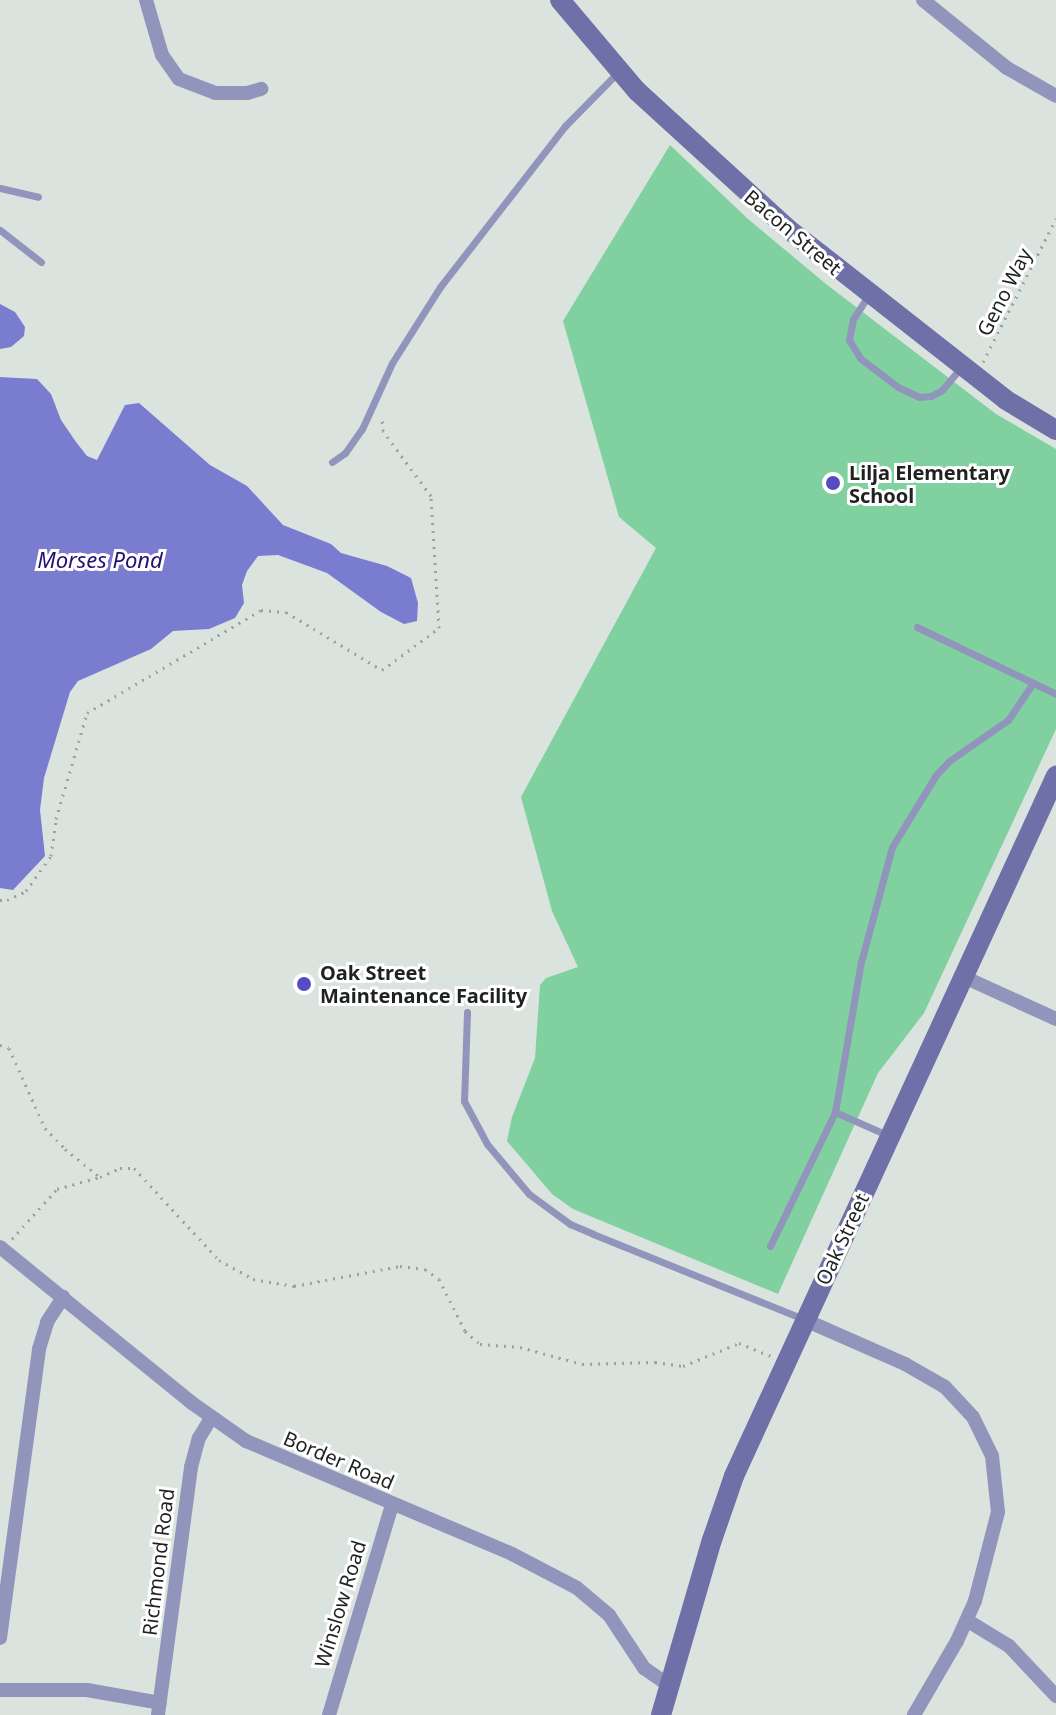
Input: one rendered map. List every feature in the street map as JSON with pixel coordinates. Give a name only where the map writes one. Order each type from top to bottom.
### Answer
[{"type":"street","points":[[146,0],[162,55],[179,79],[215,93],[261,89]]},
{"type":"street","name":"Bacon Street","points":[[560,0],[619,72],[735,183],[869,295],[1027,414],[1056,430]]},
{"type":"street","points":[[923,0],[1007,68],[1056,96]]},
{"type":"street","name":"Oak Street","points":[[661,1715],[722,1508],[785,1362],[1056,776]]},
{"type":"street","points":[[964,977],[1056,1019]]},
{"type":"street","name":"Border Road","points":[[2,1248],[211,1418],[266,1450],[512,1554],[577,1588],[609,1615],[644,1668],[670,1686]]},
{"type":"street","points":[[0,1638],[39,1349],[47,1322],[63,1297]]},
{"type":"street","points":[[805,1320],[905,1364],[945,1387],[960,1400],[984,1436],[997,1474],[998,1512],[968,1621],[914,1715]]},
{"type":"street","name":"Richmond Road","points":[[159,1709],[191,1467],[199,1438],[211,1418]]},
{"type":"street","name":"Winslow Road","points":[[329,1715],[392,1505]]},
{"type":"street","points":[[968,1621],[1009,1646],[1056,1696]]},
{"type":"street","points":[[0,1690],[87,1690],[159,1709]]},
{"type":"lane","points":[[332,462],[345,453],[362,429],[379,388],[440,287],[565,126],[619,72]]},
{"type":"lane","points":[[0,188],[38,197]]},
{"type":"lane","points":[[0,230],[41,262]]},
{"type":"lane","points":[[869,295],[853,319],[849,340],[861,359],[898,387],[919,397],[931,396],[968,371]]},
{"type":"lane","points":[[917,627],[1056,694]]},
{"type":"lane","points":[[770,1246],[835,1112],[861,962],[892,847],[936,775],[949,761],[1008,720],[1033,683]]},
{"type":"lane","points":[[467,1012],[464,1101],[487,1144],[529,1194],[582,1229],[805,1320]]},
{"type":"lane","points":[[835,1112],[889,1136]]},
{"type":"path","name":"Geno Way","points":[[968,371],[1001,331],[1056,219]]},
{"type":"path","points":[[0,900],[26,891],[51,856],[56,819],[87,713],[261,610],[286,612],[382,670],[439,628],[431,496],[383,431],[379,388]]},
{"type":"path","points":[[0,1045],[9,1048],[45,1128],[100,1177]]},
{"type":"path","points":[[2,1248],[57,1189],[120,1168],[134,1168],[219,1260],[253,1279],[294,1286],[400,1266],[425,1269],[439,1279],[465,1331],[480,1344],[520,1347],[582,1364],[655,1362],[683,1366],[739,1343],[785,1362]]},
{"type":"green space","points":[[670,145],[748,219],[826,284],[996,414],[1056,449],[1056,729],[924,1013],[878,1073],[778,1294],[573,1209],[552,1194],[507,1141],[512,1117],[535,1058],[540,985],[546,978],[578,967],[552,911],[521,797],[656,548],[619,517],[563,321]]},
{"type":"water","points":[[0,304],[15,312],[25,327],[24,336],[11,347],[0,349]]},
{"type":"water","name":"Morses Pond","points":[[0,377],[37,379],[51,394],[61,420],[76,442],[87,456],[97,460],[125,405],[139,403],[210,465],[247,486],[283,525],[331,544],[341,553],[387,566],[411,578],[418,603],[417,621],[404,624],[381,612],[327,573],[278,555],[258,556],[247,571],[242,585],[244,603],[235,618],[209,629],[173,631],[151,649],[78,681],[70,692],[44,778],[40,810],[45,856],[13,890],[0,888]]},
{"type":"place","name":"Lilja Elementary School","points":[[833,483]]},
{"type":"place","name":"Oak Street Maintenance Facility","points":[[304,984]]}]
